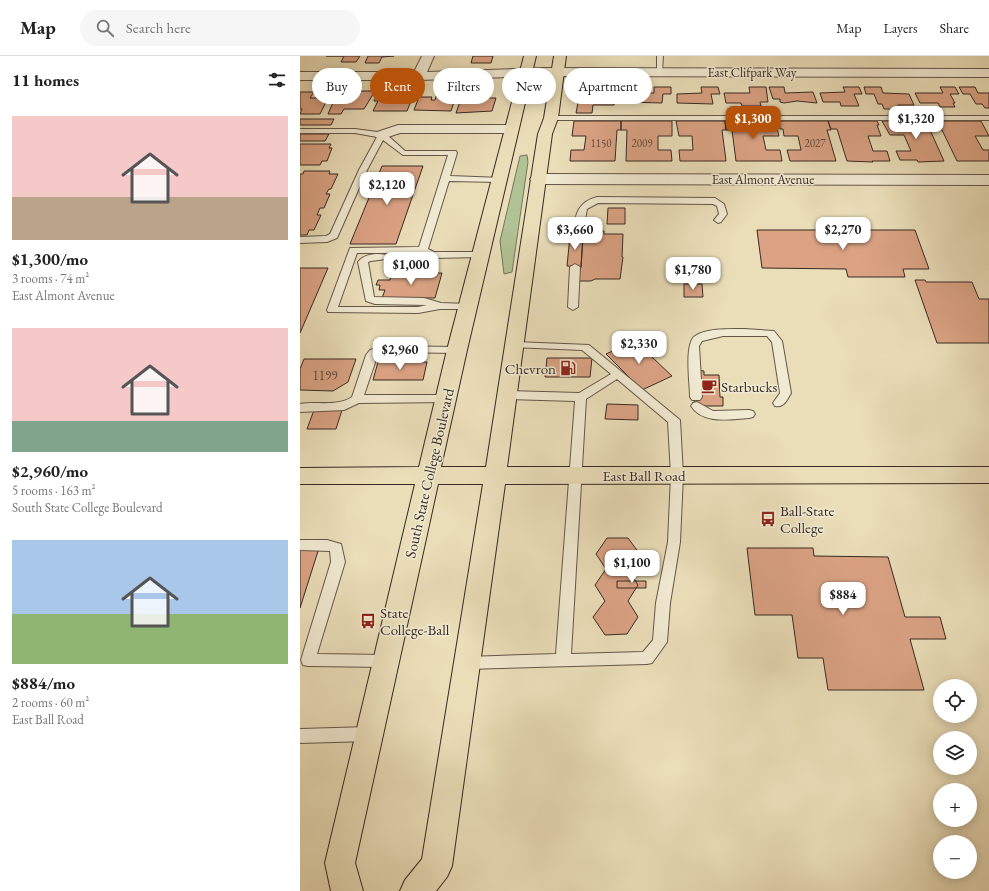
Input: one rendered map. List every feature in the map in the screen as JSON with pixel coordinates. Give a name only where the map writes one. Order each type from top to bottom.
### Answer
[{"type":"main road","name":"South State College Boulevard","points":[[526,68],[530,56]]},
{"type":"main road","points":[[416,891],[436,866],[508,395],[538,179],[545,134],[551,118],[560,56]]},
{"type":"main road","name":"South State College Boulevard","points":[[347,891],[340,863],[457,350],[517,104]]},
{"type":"main road","name":"East Ball Road","points":[[300,476],[989,475]]},
{"type":"street","points":[[423,68],[428,56]]},
{"type":"street","name":"East Clifpark Way","points":[[558,72],[660,72],[754,67],[936,67],[989,72]]},
{"type":"street","name":"East Clifpark Way","points":[[425,76],[502,73]]},
{"type":"street","name":"East Clifpark Way","points":[[300,76],[370,76]]},
{"type":"street","points":[[382,135],[398,129],[511,129]]},
{"type":"street","name":"East Almont Avenue","points":[[538,179],[988,182]]},
{"type":"lane","points":[[660,56],[660,72]]},
{"type":"lane","points":[[551,118],[989,118]]},
{"type":"lane","points":[[300,131],[355,131],[382,135],[403,153],[453,152],[428,253],[421,257],[371,258],[365,259],[363,262],[368,296],[374,301],[424,301],[440,306]]},
{"type":"lane","points":[[300,240],[327,240],[334,236],[363,170],[382,135]]},
{"type":"lane","points":[[446,178],[499,180]]},
{"type":"lane","points":[[578,236],[584,205],[590,201],[597,200],[715,201],[723,207],[723,214],[718,220]]},
{"type":"lane","points":[[468,307],[440,306],[418,310],[332,310],[353,250],[481,255]]},
{"type":"lane","points":[[573,307],[575,267]]},
{"type":"lane","points":[[749,414],[710,414],[700,411],[697,401],[694,346],[697,339],[704,336],[714,335],[770,333],[777,341],[786,393],[779,403]]},
{"type":"lane","points":[[467,663],[647,658],[660,642],[663,603],[674,542],[677,475],[674,420],[585,347],[515,345]]},
{"type":"lane","points":[[300,408],[340,406],[354,402],[371,356],[377,350],[457,350]]},
{"type":"lane","points":[[508,395],[580,397],[618,374]]},
{"type":"lane","points":[[564,660],[580,397]]},
{"type":"lane","points":[[356,399],[446,399]]},
{"type":"lane","points":[[300,545],[327,545],[336,548],[338,562],[308,660],[386,661]]},
{"type":"lane","points":[[300,736],[370,734]]},
{"type":"green space","points":[[527,155],[528,162],[512,272],[504,274],[500,241],[520,156]]},
{"type":"building","points":[[344,56],[360,56],[356,62],[341,62]]},
{"type":"building","points":[[368,56],[394,56],[382,57],[379,63],[365,63]]},
{"type":"building","points":[[473,56],[493,56],[491,63],[471,63]]},
{"type":"building","points":[[654,87],[671,87],[671,94],[663,94],[662,103],[652,103],[652,93],[654,93]]},
{"type":"building","points":[[701,87],[718,87],[720,94],[711,94],[713,104],[677,103],[677,94],[702,93]]},
{"type":"building","points":[[749,87],[766,87],[768,102],[760,102],[761,106],[742,106],[741,103],[726,103],[724,93],[750,93]]},
{"type":"building","points":[[769,87],[784,87],[785,93],[813,92],[817,103],[797,101],[784,103],[780,102],[780,99],[773,99]]},
{"type":"building","points":[[843,87],[859,87],[862,94],[854,94],[859,106],[841,106],[840,102],[823,102],[820,93],[845,92]]},
{"type":"building","points":[[864,87],[881,87],[883,93],[909,94],[914,105],[898,105],[899,109],[884,109],[882,104],[878,104],[874,94],[866,94]]},
{"type":"building","points":[[940,87],[955,87],[959,94],[950,94],[955,103],[953,103],[955,107],[940,107],[938,103],[920,103],[915,93],[943,93]]},
{"type":"building","points":[[959,87],[975,87],[978,93],[989,93],[989,108],[985,108],[982,104],[976,104],[970,94],[963,94]]},
{"type":"building","points":[[362,91],[370,91],[370,99],[364,109],[344,109],[341,114],[328,114],[332,104],[362,104]]},
{"type":"building","points":[[300,92],[312,92],[310,98],[312,98],[312,104],[325,104],[320,114],[300,114],[302,109],[300,109]]},
{"type":"building","points":[[425,97],[432,97],[431,100],[433,100],[433,104],[453,104],[451,111],[414,110],[416,104],[425,104]]},
{"type":"building","points":[[494,98],[496,98],[492,111],[456,113],[459,104],[494,104]]},
{"type":"building","points":[[376,104],[410,104],[407,111],[373,111]]},
{"type":"building","points":[[578,104],[614,104],[593,105],[592,113],[576,113]]},
{"type":"building","points":[[300,119],[334,119],[331,125],[300,125]]},
{"type":"building","points":[[574,121],[621,121],[621,130],[617,130],[615,161],[570,161],[571,150],[584,150],[586,136],[572,136]]},
{"type":"building","points":[[621,121],[672,121],[672,136],[658,136],[658,150],[671,150],[672,161],[626,161],[627,130],[621,130]]},
{"type":"building","points":[[676,121],[725,121],[726,130],[722,130],[726,161],[680,161],[679,150],[693,150],[692,136],[679,136]]},
{"type":"building","points":[[725,121],[775,121],[779,136],[763,136],[766,150],[780,150],[782,161],[736,161],[732,130],[726,130]]},
{"type":"building","points":[[779,121],[828,121],[831,130],[827,130],[836,161],[790,161],[787,150],[801,150],[798,136],[784,136],[783,129],[780,129]]},
{"type":"building","points":[[828,121],[877,121],[881,136],[868,136],[873,151],[887,151],[890,161],[847,161],[837,129],[831,129]]},
{"type":"building","points":[[882,121],[931,121],[935,130],[930,130],[944,161],[918,162],[917,160],[900,160],[896,151],[911,151],[904,135],[890,135]]},
{"type":"building","points":[[931,121],[981,121],[989,136],[975,136],[983,150],[989,150],[989,161],[957,161],[942,130],[935,130]]},
{"type":"building","points":[[300,134],[329,134],[325,141],[300,141]]},
{"type":"building","points":[[300,144],[331,144],[329,148],[332,148],[327,161],[322,161],[320,165],[300,165]]},
{"type":"building","points":[[382,166],[423,166],[396,244],[350,244]]},
{"type":"building","points":[[304,171],[330,171],[329,174],[338,174],[331,189],[329,189],[326,194],[330,194],[324,208],[320,208],[317,215],[321,215],[314,230],[309,230],[307,235],[300,235],[300,174],[303,174]]},
{"type":"building","points":[[608,208],[625,208],[625,224],[607,224]]},
{"type":"building","points":[[757,230],[915,230],[929,269],[903,269],[905,277],[848,277],[846,269],[762,268]]},
{"type":"building","points":[[588,231],[604,231],[604,234],[623,234],[623,257],[620,279],[595,279],[591,281],[577,280],[581,267],[583,236],[587,236]]},
{"type":"building","points":[[570,236],[583,236],[581,267],[567,266]]},
{"type":"building","points":[[300,268],[328,268],[300,333]]},
{"type":"building","points":[[392,273],[442,273],[435,298],[382,298],[385,290],[379,290],[380,285],[376,285],[378,280],[390,280]]},
{"type":"building","points":[[915,280],[925,280],[926,282],[972,282],[979,299],[989,299],[989,343],[937,343]]},
{"type":"building","points":[[684,284],[702,284],[703,297],[684,297]]},
{"type":"building","points":[[635,341],[672,376],[642,390],[606,354]]},
{"type":"building","name":"Chevron","points":[[547,358],[592,358],[590,377],[545,377]]},
{"type":"building","points":[[304,359],[356,359],[348,382],[333,391],[300,390],[300,369]]},
{"type":"building","points":[[378,362],[427,362],[423,380],[373,380]]},
{"type":"building","name":"Starbucks","points":[[696,370],[704,371],[704,375],[719,375],[720,397],[723,397],[723,406],[694,406]]},
{"type":"building","points":[[607,404],[638,405],[638,420],[605,419]]},
{"type":"building","points":[[314,410],[342,410],[336,429],[307,429]]},
{"type":"building","points":[[607,538],[628,538],[639,553],[628,569],[638,585],[628,601],[638,617],[627,634],[605,635],[593,617],[605,601],[595,585],[606,569],[596,554]]},
{"type":"building","points":[[300,548],[319,548],[300,608]]},
{"type":"building","points":[[747,548],[813,548],[814,556],[888,557],[905,617],[940,617],[946,639],[910,639],[924,690],[828,690],[823,658],[798,658],[792,615],[755,615]]},
{"type":"building","points":[[617,581],[646,581],[646,588],[617,588]]},
{"type":"place","name":"Chevron","points":[[568,368]]},
{"type":"place","name":"Starbucks","points":[[709,386]]},
{"type":"place","name":"Ball-State College","points":[[768,519]]},
{"type":"place","name":"State College-Ball","points":[[368,621]]}]
